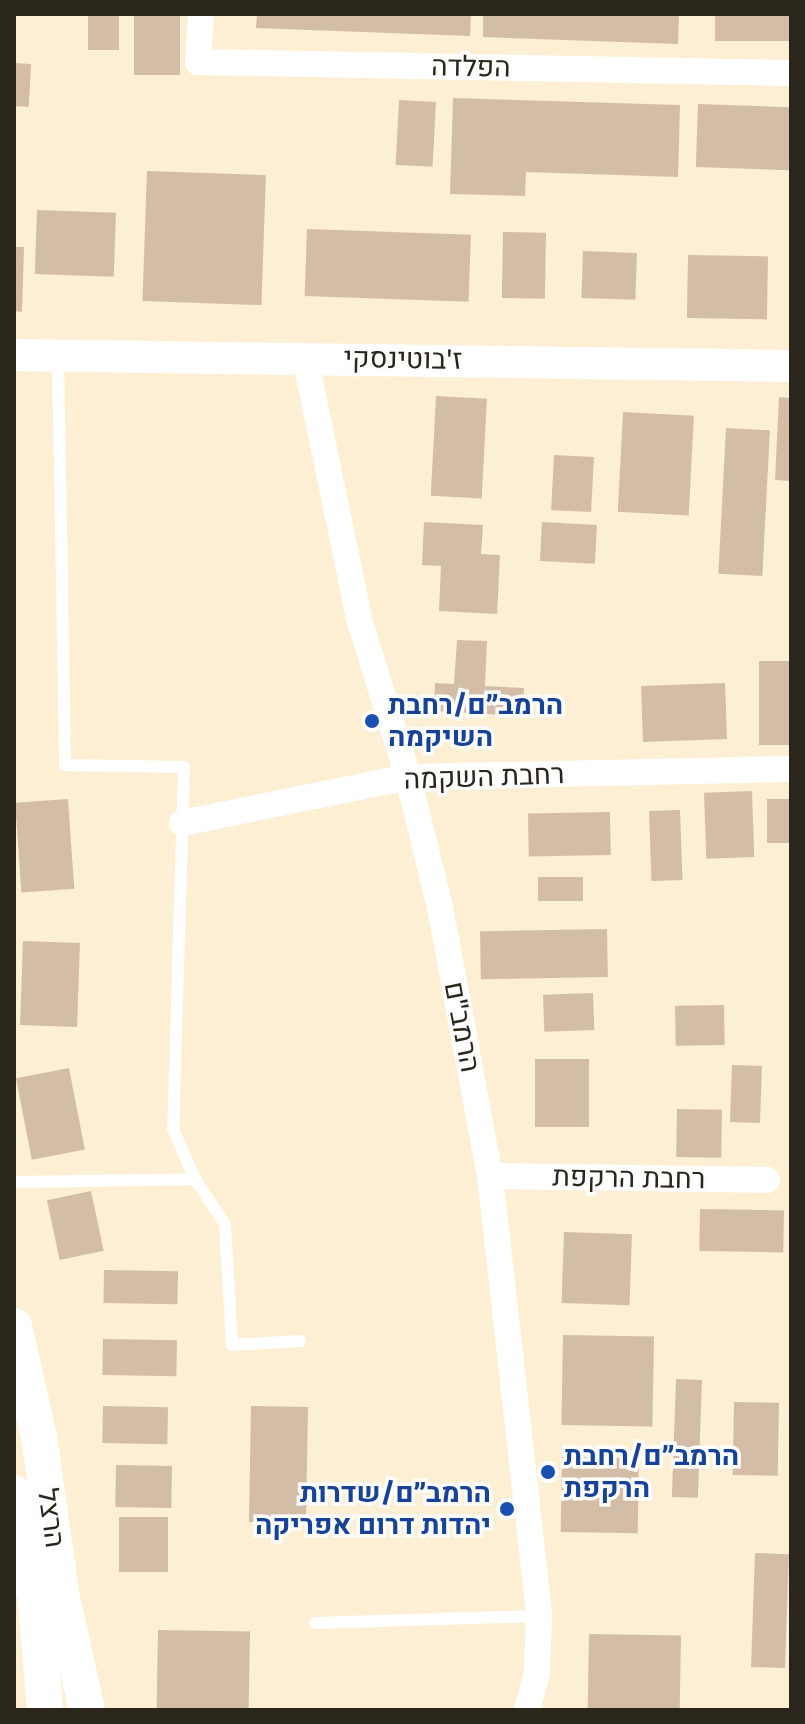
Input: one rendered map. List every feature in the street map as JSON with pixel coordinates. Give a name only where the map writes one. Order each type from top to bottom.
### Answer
[{"type":"main road","name":"הרצל","points":[[14,1326],[27,1438],[87,1710]]},
{"type":"main road","name":"הרצל","points":[[14,1493],[36,1602],[45,1710]]},
{"type":"street","name":"הפלדה","points":[[201,14],[198,62],[791,73]]},
{"type":"street","name":"ז'בוטינסקי","points":[[14,355],[791,366]]},
{"type":"street","name":"הרמב\"ם","points":[[305,357],[360,622],[408,777],[440,907],[490,1176],[539,1616],[537,1673],[527,1710]]},
{"type":"street","name":"רחבת השקמה","points":[[182,823],[408,777],[791,769]]},
{"type":"street","name":"רחבת הרקפת","points":[[490,1176],[767,1180]]},
{"type":"lane","points":[[58,355],[65,765],[184,767],[173,1129],[195,1179],[225,1224],[232,1345],[300,1341]]},
{"type":"lane","points":[[14,1182],[195,1179]]},
{"type":"lane","points":[[315,1623],[539,1616]]},
{"type":"building","points":[[88,14],[119,14],[119,50],[88,50]]},
{"type":"building","points":[[134,14],[180,14],[180,75],[134,75]]},
{"type":"building","points":[[257,14],[471,14],[470,36],[256,28]]},
{"type":"building","points":[[483,14],[679,14],[678,44],[483,37]]},
{"type":"building","points":[[715,14],[791,14],[791,41],[715,41]]},
{"type":"building","points":[[14,63],[31,64],[29,107],[14,106]]},
{"type":"building","points":[[453,98],[680,105],[678,177],[526,172],[525,196],[450,194]]},
{"type":"building","points":[[399,100],[436,102],[433,167],[396,165]]},
{"type":"building","points":[[698,104],[791,107],[789,170],[696,167]]},
{"type":"building","points":[[147,171],[266,175],[261,305],[142,301]]},
{"type":"building","points":[[37,210],[116,213],[114,277],[35,274]]},
{"type":"building","points":[[307,229],[471,235],[469,302],[305,296]]},
{"type":"building","points":[[503,232],[546,233],[545,299],[502,298]]},
{"type":"building","points":[[14,247],[24,247],[22,312],[14,311]]},
{"type":"building","points":[[583,251],[637,253],[635,300],[581,298]]},
{"type":"building","points":[[688,255],[768,256],[767,319],[687,318]]},
{"type":"building","points":[[436,396],[487,399],[482,499],[431,496]]},
{"type":"building","points":[[779,397],[791,398],[791,481],[775,480]]},
{"type":"building","points":[[623,412],[694,416],[689,516],[618,512]]},
{"type":"building","points":[[726,428],[770,430],[762,576],[718,574]]},
{"type":"building","points":[[554,455],[594,457],[591,512],[551,510]]},
{"type":"building","points":[[424,522],[483,525],[481,554],[500,555],[497,614],[439,611],[441,566],[422,565]]},
{"type":"building","points":[[542,522],[597,525],[595,564],[540,561]]},
{"type":"building","points":[[457,640],[487,641],[485,686],[524,688],[522,716],[434,711],[435,683],[454,684]]},
{"type":"building","points":[[759,661],[791,661],[791,745],[759,745]]},
{"type":"building","points":[[725,683],[727,739],[643,742],[641,686]]},
{"type":"building","points":[[752,791],[754,857],[706,859],[704,793]]},
{"type":"building","points":[[68,799],[74,889],[21,892],[15,803]]},
{"type":"building","points":[[767,799],[791,799],[791,843],[767,843]]},
{"type":"building","points":[[680,810],[682,880],[651,881],[649,811]]},
{"type":"building","points":[[610,812],[611,855],[529,856],[528,813]]},
{"type":"building","points":[[538,877],[583,877],[583,901],[538,901]]},
{"type":"building","points":[[607,929],[608,977],[481,979],[480,931]]},
{"type":"building","points":[[23,941],[80,943],[77,1027],[20,1025]]},
{"type":"building","points":[[593,993],[594,1030],[544,1032],[543,995]]},
{"type":"building","points":[[724,1005],[725,1045],[676,1046],[675,1006]]},
{"type":"building","points":[[535,1059],[589,1059],[589,1127],[535,1127]]},
{"type":"building","points":[[732,1065],[762,1066],[760,1123],[730,1122]]},
{"type":"building","points":[[69,1068],[85,1149],[32,1160],[16,1078]]},
{"type":"building","points":[[677,1109],[722,1110],[721,1158],[676,1157]]},
{"type":"building","points":[[91,1191],[104,1251],[60,1260],[47,1200]]},
{"type":"building","points":[[700,1209],[784,1210],[783,1252],[699,1251]]},
{"type":"building","points":[[564,1232],[632,1234],[629,1305],[562,1303]]},
{"type":"building","points":[[104,1270],[178,1271],[177,1304],[103,1303]]},
{"type":"building","points":[[563,1335],[654,1337],[652,1427],[561,1425]]},
{"type":"building","points":[[103,1339],[177,1340],[176,1376],[102,1375]]},
{"type":"building","points":[[676,1379],[702,1380],[698,1498],[672,1497]]},
{"type":"building","points":[[734,1402],[779,1403],[778,1476],[733,1475]]},
{"type":"building","points":[[103,1406],[168,1407],[167,1444],[102,1443]]},
{"type":"building","points":[[251,1406],[308,1407],[306,1523],[249,1522]]},
{"type":"building","points":[[562,1457],[639,1458],[638,1533],[561,1532]]},
{"type":"building","points":[[116,1465],[172,1466],[171,1508],[115,1507]]},
{"type":"building","points":[[119,1517],[168,1517],[168,1572],[119,1572]]},
{"type":"building","points":[[755,1553],[789,1554],[785,1668],[751,1667]]},
{"type":"building","points":[[158,1630],[250,1632],[249,1710],[157,1710]]},
{"type":"building","points":[[589,1634],[681,1636],[680,1710],[588,1710]]},
{"type":"place","name":"הרמב״ם/רחבת השיקמה","points":[[372,721]]},
{"type":"place","name":"הרמב״ם/רחבת הרקפת","points":[[548,1472]]},
{"type":"place","name":"הרמב״ם/שדרות יהדות דרום אפריקה","points":[[507,1509]]}]
